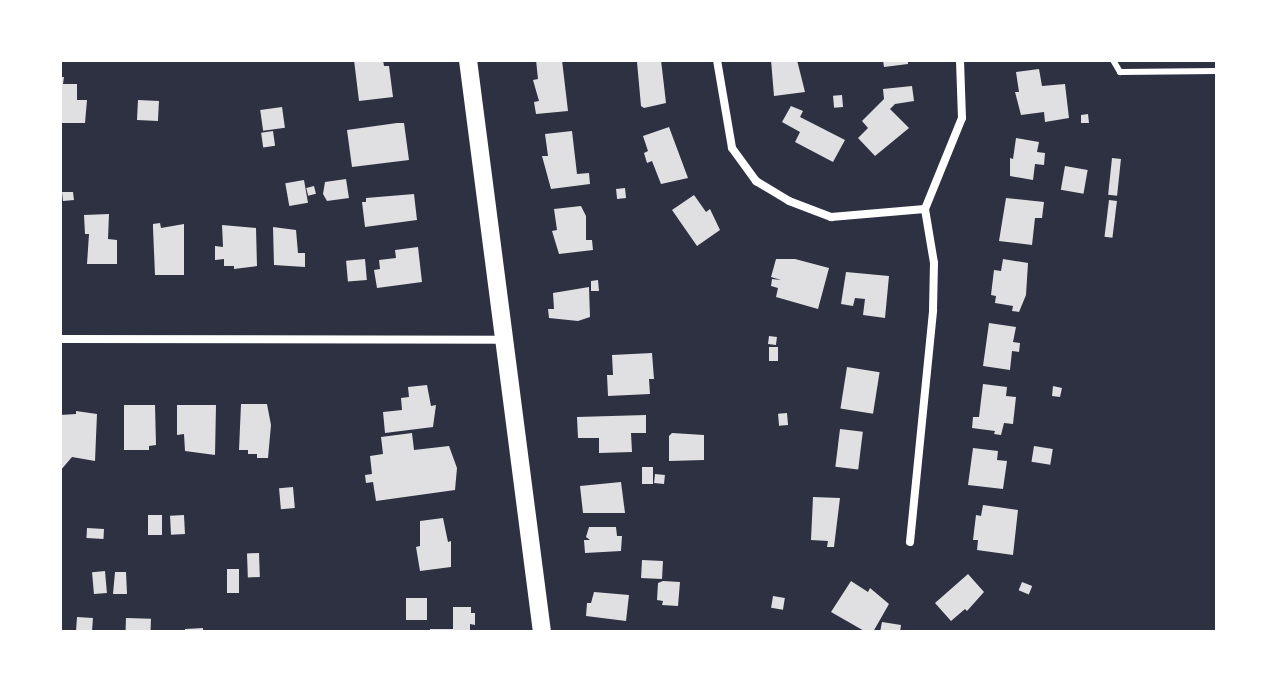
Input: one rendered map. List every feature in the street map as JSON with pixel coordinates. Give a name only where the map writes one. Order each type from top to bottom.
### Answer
[{"type":"main road","points":[[468,60],[542,632]]},
{"type":"street","points":[[717,60],[732,148],[756,181],[789,201],[831,217],[925,209]]},
{"type":"street","points":[[910,542],[933,310],[934,263],[925,209],[962,118],[960,60]]},
{"type":"street","points":[[60,339],[506,340]]},
{"type":"lane","points":[[1113,60],[1120,72],[1217,71]]},
{"type":"building","points":[[354,60],[383,60],[384,66],[389,66],[393,97],[359,101]]},
{"type":"building","points":[[536,60],[562,60],[568,111],[536,114],[534,102],[539,101],[533,80],[538,79]]},
{"type":"building","points":[[661,60],[666,103],[644,108],[641,106],[637,62]]},
{"type":"building","points":[[771,60],[797,60],[805,92],[774,96]]},
{"type":"building","points":[[883,60],[908,60],[908,64],[884,67]]},
{"type":"building","points":[[1039,69],[1042,86],[1065,84],[1069,118],[1045,122],[1044,112],[1021,115],[1015,92],[1019,92],[1016,72]]},
{"type":"building","points":[[60,77],[64,77],[63,84],[77,84],[77,100],[87,100],[85,123],[60,123]]},
{"type":"building","points":[[912,86],[914,101],[895,104],[890,109],[909,128],[875,156],[858,138],[868,128],[862,121],[884,99],[883,89]]},
{"type":"building","points":[[842,95],[843,107],[834,108],[833,96]]},
{"type":"building","points":[[138,100],[159,101],[158,121],[137,120]]},
{"type":"building","points":[[791,106],[803,111],[800,117],[845,140],[833,162],[795,142],[800,132],[782,122]]},
{"type":"building","points":[[282,107],[285,128],[263,131],[260,110]]},
{"type":"building","points":[[1088,114],[1089,123],[1081,123],[1081,115]]},
{"type":"building","points":[[404,123],[409,160],[352,167],[347,130]]},
{"type":"building","points":[[669,127],[688,178],[661,184],[652,161],[647,163],[644,153],[648,151],[643,136]]},
{"type":"building","points":[[273,131],[275,146],[263,148],[261,133]]},
{"type":"building","points":[[572,131],[577,174],[589,173],[590,184],[551,189],[542,156],[548,156],[545,134]]},
{"type":"building","points":[[1016,138],[1039,142],[1037,152],[1045,153],[1044,165],[1035,164],[1033,180],[1010,176],[1010,158],[1013,159]]},
{"type":"building","points":[[1112,158],[1121,159],[1117,196],[1108,195]]},
{"type":"building","points":[[1065,166],[1088,170],[1083,194],[1061,190]]},
{"type":"building","points":[[346,179],[349,198],[327,201],[323,194],[325,182]]},
{"type":"building","points":[[304,180],[308,203],[289,206],[285,183]]},
{"type":"building","points":[[314,186],[316,194],[308,196],[306,188]]},
{"type":"building","points":[[625,188],[626,198],[617,199],[616,189]]},
{"type":"building","points":[[62,192],[73,192],[74,200],[63,201]]},
{"type":"building","points":[[414,194],[417,220],[365,227],[362,202],[366,202],[366,198]]},
{"type":"building","points":[[694,195],[706,212],[710,209],[720,230],[697,246],[672,210]]},
{"type":"building","points":[[1006,198],[1044,202],[1042,218],[1035,218],[1032,245],[999,241]]},
{"type":"building","points":[[1109,200],[1117,201],[1112,238],[1104,237]]},
{"type":"building","points":[[581,206],[586,216],[586,240],[592,240],[593,250],[559,254],[552,231],[557,230],[554,209]]},
{"type":"building","points":[[109,214],[108,239],[117,240],[117,264],[87,264],[89,234],[85,234],[84,215]]},
{"type":"building","points":[[160,223],[161,228],[184,224],[184,275],[155,275],[153,224]]},
{"type":"building","points":[[222,225],[256,228],[257,266],[234,269],[234,266],[224,266],[224,259],[215,260],[215,246],[223,247]]},
{"type":"building","points":[[273,227],[296,230],[298,253],[305,253],[305,267],[274,265]]},
{"type":"building","points":[[418,247],[422,282],[377,288],[374,270],[380,269],[379,260],[396,258],[395,250]]},
{"type":"building","points":[[365,259],[367,280],[348,282],[346,261]]},
{"type":"building","points":[[776,259],[795,259],[829,268],[818,309],[776,297],[778,288],[771,286],[772,279],[781,280],[771,277]]},
{"type":"building","points":[[1003,259],[1028,263],[1026,295],[1019,312],[1012,311],[1013,306],[995,303],[996,296],[991,295],[994,270],[1001,271]]},
{"type":"building","points":[[846,272],[889,276],[885,318],[863,315],[865,299],[855,298],[853,306],[841,304]]},
{"type":"building","points":[[598,280],[599,291],[591,291],[591,281]]},
{"type":"building","points":[[589,287],[590,317],[578,321],[549,318],[548,309],[554,309],[553,293]]},
{"type":"building","points":[[989,323],[1016,327],[1013,342],[1020,343],[1019,352],[1012,351],[1010,370],[983,366]]},
{"type":"building","points":[[769,336],[777,337],[776,345],[768,344]]},
{"type":"building","points":[[769,347],[778,347],[778,361],[769,361]]},
{"type":"building","points":[[652,353],[654,379],[649,379],[650,394],[608,396],[607,375],[613,375],[612,355]]},
{"type":"building","points":[[847,367],[880,372],[873,414],[840,408]]},
{"type":"building","points":[[983,384],[1007,387],[1006,396],[1016,397],[1013,424],[1004,423],[1001,435],[994,434],[995,431],[972,428],[973,417],[979,417]]},
{"type":"building","points":[[427,385],[431,406],[436,405],[433,427],[385,433],[383,412],[402,410],[401,398],[409,397],[408,387]]},
{"type":"building","points":[[1053,386],[1062,388],[1060,397],[1052,396]]},
{"type":"building","points":[[241,404],[267,404],[271,425],[268,458],[257,458],[257,454],[248,454],[248,450],[239,450]]},
{"type":"building","points":[[124,405],[155,405],[156,445],[149,446],[149,450],[124,450]]},
{"type":"building","points":[[177,405],[216,405],[215,455],[185,451],[184,434],[177,435]]},
{"type":"building","points":[[76,411],[97,414],[95,461],[72,457],[60,471],[60,415],[76,414]]},
{"type":"building","points":[[787,413],[788,425],[779,426],[778,414]]},
{"type":"building","points":[[646,415],[646,433],[631,433],[632,452],[599,453],[599,438],[578,438],[577,417]]},
{"type":"building","points":[[840,429],[863,432],[858,470],[835,467]]},
{"type":"building","points":[[412,433],[414,450],[449,446],[457,468],[455,490],[376,501],[373,482],[366,483],[365,475],[372,474],[370,456],[383,454],[381,437]]},
{"type":"building","points":[[672,433],[704,435],[704,460],[669,461],[669,436]]},
{"type":"building","points":[[1034,446],[1053,449],[1050,465],[1031,462]]},
{"type":"building","points":[[973,448],[998,451],[997,460],[1007,461],[1003,489],[968,485]]},
{"type":"building","points":[[642,467],[653,467],[653,484],[642,484]]},
{"type":"building","points":[[655,474],[665,475],[664,484],[654,483]]},
{"type":"building","points":[[621,482],[625,513],[583,513],[580,486]]},
{"type":"building","points":[[293,487],[295,508],[281,509],[279,488]]},
{"type":"building","points":[[813,497],[840,498],[834,547],[827,547],[828,541],[811,540]]},
{"type":"building","points":[[983,505],[1018,510],[1013,555],[977,550],[978,540],[973,540],[976,515],[981,516]]},
{"type":"building","points":[[148,515],[162,515],[162,535],[148,535]]},
{"type":"building","points":[[184,515],[185,534],[171,535],[170,516]]},
{"type":"building","points":[[443,518],[448,542],[451,541],[451,567],[420,571],[416,547],[420,546],[420,521]]},
{"type":"building","points":[[589,527],[616,527],[617,536],[622,536],[621,551],[585,553],[584,540],[590,540],[586,537]]},
{"type":"building","points":[[87,528],[104,529],[103,539],[86,538]]},
{"type":"building","points":[[247,553],[259,553],[260,577],[248,577]]},
{"type":"building","points":[[642,560],[663,561],[662,579],[641,578]]},
{"type":"building","points":[[227,569],[239,569],[239,593],[227,593]]},
{"type":"building","points":[[105,571],[107,593],[94,594],[92,572]]},
{"type":"building","points":[[115,572],[126,572],[127,594],[113,594]]},
{"type":"building","points":[[968,574],[984,592],[967,611],[965,609],[951,621],[935,603]]},
{"type":"building","points":[[851,581],[868,592],[870,588],[889,604],[873,632],[866,632],[831,612]]},
{"type":"building","points":[[680,582],[678,606],[662,605],[663,601],[657,600],[658,583]]},
{"type":"building","points":[[1022,582],[1032,586],[1029,594],[1019,590]]},
{"type":"building","points":[[594,592],[629,595],[626,621],[586,616],[587,603],[591,603]]},
{"type":"building","points":[[773,596],[785,598],[783,610],[771,608]]},
{"type":"building","points":[[406,598],[427,598],[427,620],[406,620]]},
{"type":"building","points":[[453,607],[471,607],[471,613],[475,613],[475,625],[470,624],[470,632],[430,632],[430,629],[453,629]]},
{"type":"building","points":[[77,617],[93,618],[92,632],[76,632]]},
{"type":"building","points":[[126,618],[151,619],[151,632],[126,632]]},
{"type":"building","points":[[882,622],[901,625],[900,632],[880,632]]},
{"type":"building","points":[[203,628],[203,632],[185,632],[185,629]]}]
